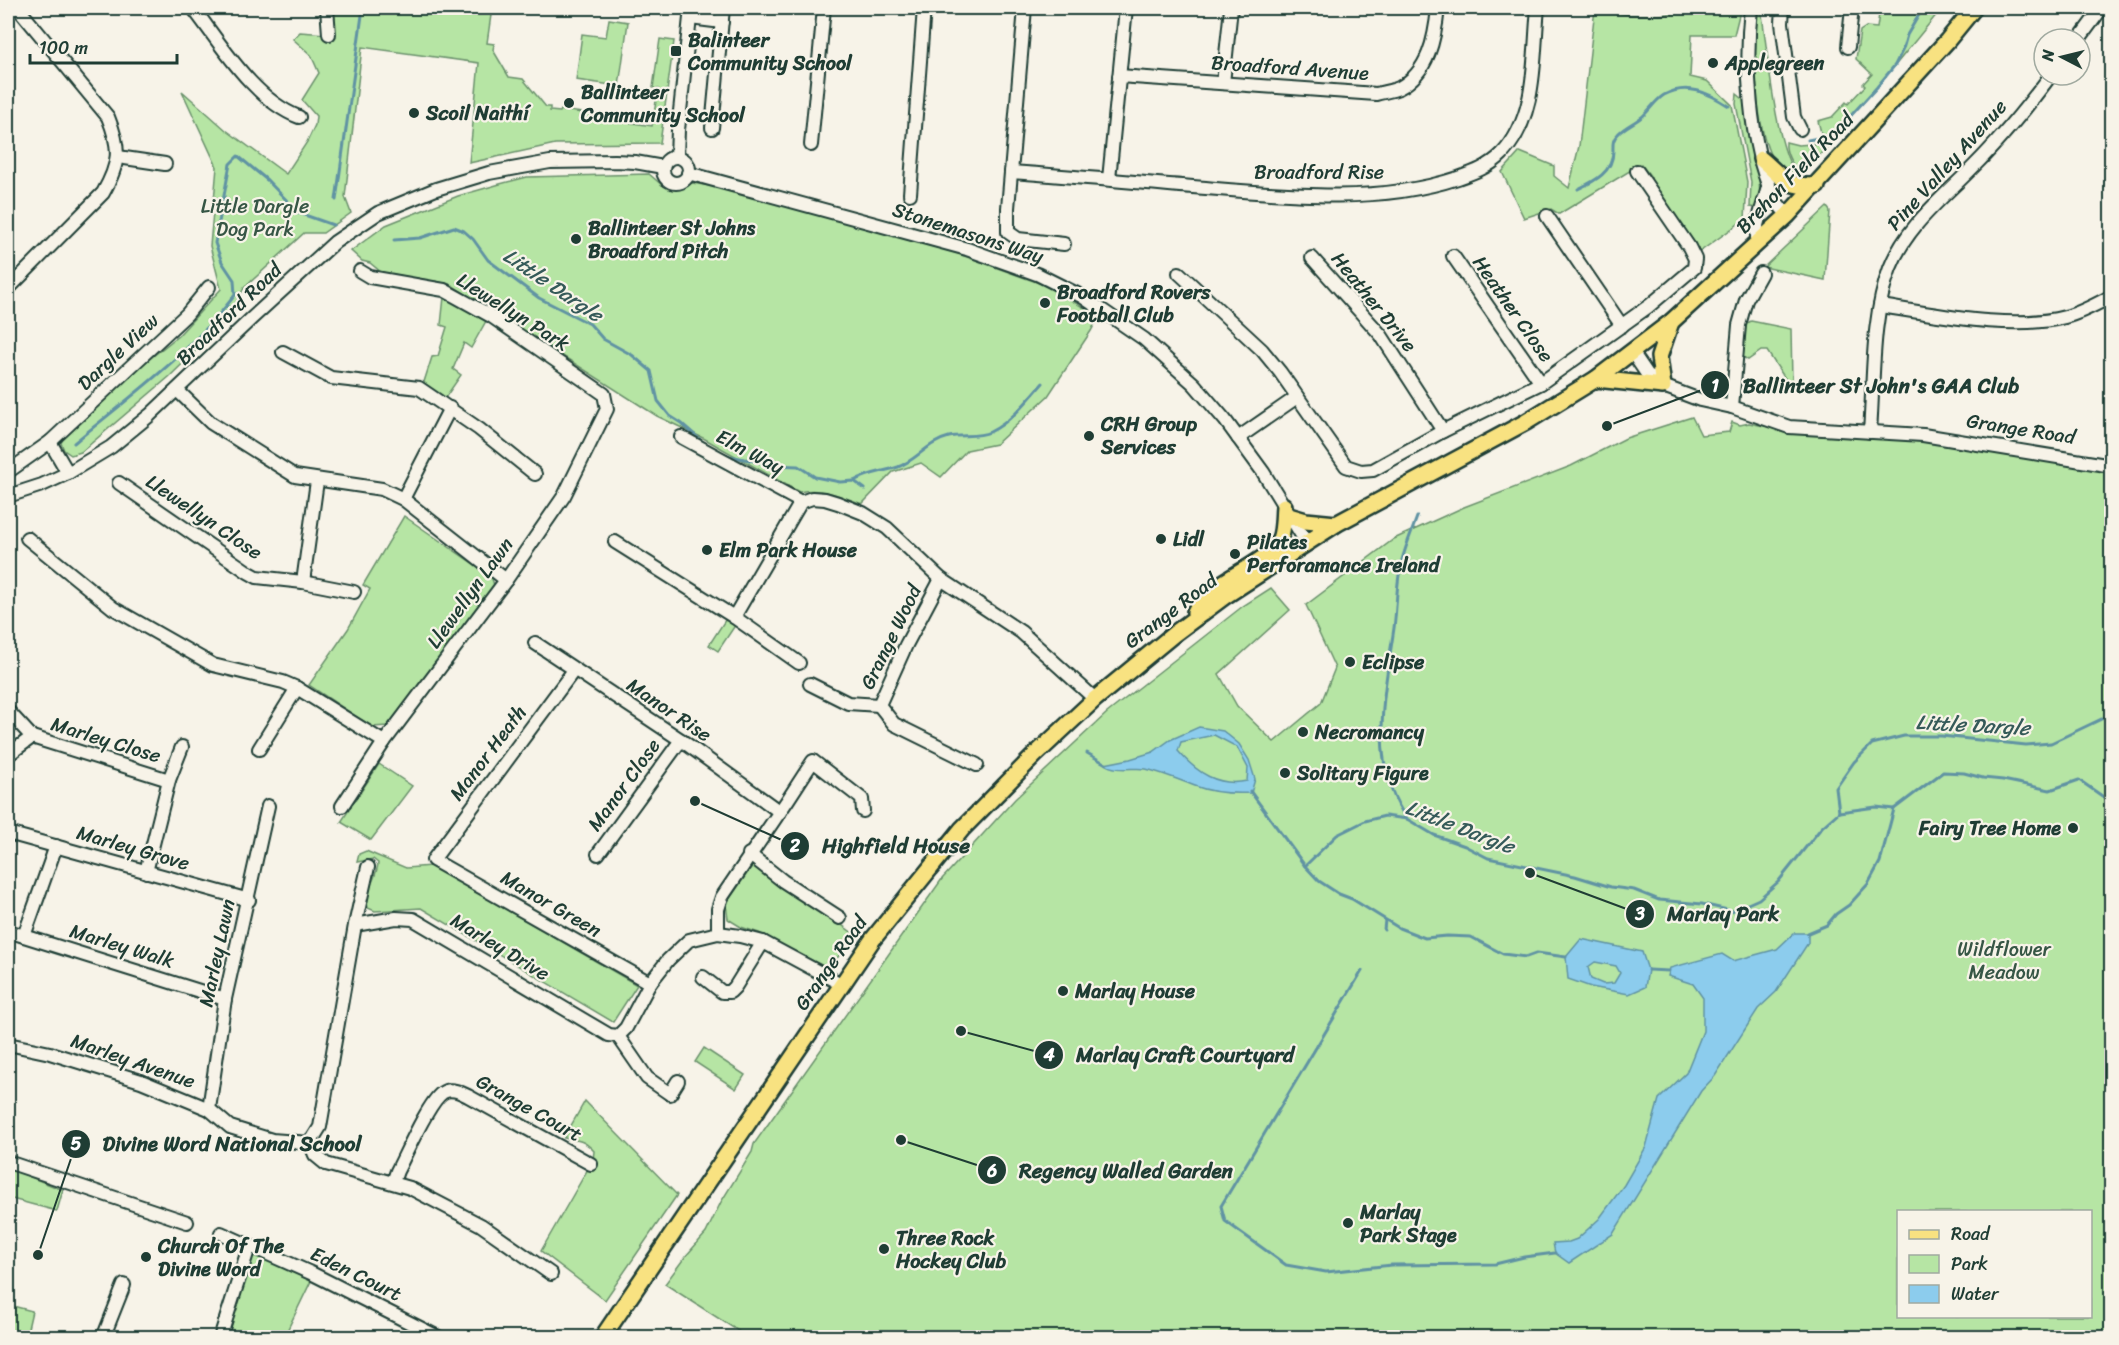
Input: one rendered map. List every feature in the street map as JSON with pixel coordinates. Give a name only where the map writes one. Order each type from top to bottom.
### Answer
[{"type":"main road","name":"Brehon Field Road","points":[[1632,352],[1671,322],[1817,186],[1974,8]]},
{"type":"main road","points":[[1761,159],[1785,181],[1795,185],[1817,186]]},
{"type":"main road","points":[[1596,379],[1663,386],[1659,357],[1671,322]]},
{"type":"main road","name":"Grange Road","points":[[602,1338],[841,984],[901,901],[962,829],[1005,784],[1095,699],[1191,620],[1306,542],[1526,422],[1596,379],[1632,352]]},
{"type":"main road","points":[[1191,620],[1198,605],[1212,591],[1274,548],[1281,535],[1286,511],[1306,521],[1336,524]]},
{"type":"street","points":[[8,289],[103,193],[118,157],[116,136],[108,117],[18,8]]},
{"type":"street","points":[[193,8],[247,78],[286,112],[299,117]]},
{"type":"street","points":[[327,8],[328,34]]},
{"type":"street","points":[[712,128],[723,8]]},
{"type":"street","points":[[811,145],[824,8]]},
{"type":"street","points":[[910,194],[924,8]]},
{"type":"street","points":[[1025,8],[1008,208],[1008,232],[1018,239],[1064,244]]},
{"type":"street","points":[[1109,179],[1126,8]]},
{"type":"street","points":[[1223,83],[1231,8]]},
{"type":"street","name":"Broadford Avenue","points":[[1119,76],[1376,94],[1399,88],[1419,72],[1431,49],[1437,8]]},
{"type":"street","name":"Broadford Rise","points":[[1011,172],[1276,194],[1364,195],[1431,187],[1479,171],[1502,154],[1521,126],[1530,91],[1538,8]]},
{"type":"street","points":[[1751,8],[1749,79],[1753,121],[1769,184],[1776,201],[1788,215]]},
{"type":"street","points":[[1783,8],[1782,23],[1794,117],[1800,129]]},
{"type":"street","points":[[1848,47],[1852,8]]},
{"type":"street","points":[[2088,27],[2102,8]]},
{"type":"street","points":[[677,157],[691,13],[722,22]]},
{"type":"street","name":"Pine Valley Avenue","points":[[1870,432],[1880,306],[1890,267],[1918,221],[1999,140],[2041,87]]},
{"type":"street","points":[[118,157],[165,164]]},
{"type":"street","points":[[677,157],[687,164],[688,173],[680,182],[673,182],[664,175],[663,167],[666,160],[677,157]]},
{"type":"street","name":"Broadford Road","points":[[8,496],[42,485],[68,473],[111,447],[177,390],[334,242],[378,213],[430,190],[489,173],[550,162],[626,161],[663,167]]},
{"type":"street","points":[[1179,273],[1262,350],[1346,466],[1361,471],[1373,470],[1443,431],[1541,383],[1622,326],[1694,268],[1695,259],[1637,171]]},
{"type":"street","name":"Stonemasons Way","points":[[688,173],[967,249],[1037,274],[1101,308],[1152,346],[1194,384],[1263,472],[1306,542]]},
{"type":"street","points":[[1757,243],[1757,225],[1769,184]]},
{"type":"street","points":[[1547,216],[1622,326]]},
{"type":"street","name":"Heather Close","points":[[1453,256],[1541,383]]},
{"type":"street","name":"Heather Drive","points":[[1312,258],[1381,335],[1443,431]]},
{"type":"street","name":"Llewellyn Park","points":[[360,271],[370,277],[444,290],[491,316],[604,394]]},
{"type":"street","points":[[1732,407],[1739,325],[1746,300],[1761,273]]},
{"type":"street","name":"Dargle View","points":[[9,471],[50,442],[187,314],[209,287]]},
{"type":"street","points":[[1880,306],[1997,321],[2042,321],[2075,314],[2112,296]]},
{"type":"street","points":[[283,352],[331,378],[418,388],[450,408],[535,474]]},
{"type":"street","name":"Grange Road","points":[[1632,352],[1647,374],[1663,386],[1700,400],[1732,407],[1789,427],[1951,439],[2112,466]]},
{"type":"street","points":[[177,390],[211,423],[295,476],[382,489],[403,499],[506,580]]},
{"type":"street","name":"Llewellyn Lawn","points":[[342,806],[384,742],[506,580],[564,496],[607,409],[604,394]]},
{"type":"street","points":[[1238,438],[1297,396]]},
{"type":"street","points":[[403,499],[450,408]]},
{"type":"street","name":"Elm Way","points":[[681,437],[801,502]]},
{"type":"street","points":[[50,442],[68,473]]},
{"type":"street","points":[[303,582],[317,481]]},
{"type":"street","name":"Llewellyn Close","points":[[119,483],[257,577],[303,582],[354,592]]},
{"type":"street","name":"Grange Wood","points":[[801,502],[812,498],[825,499],[863,513],[887,528],[941,579],[1021,632],[1095,699]]},
{"type":"street","points":[[734,617],[801,502]]},
{"type":"street","points":[[27,538],[113,608],[213,665],[283,682],[297,688],[384,742]]},
{"type":"street","points":[[615,542],[734,617],[799,663]]},
{"type":"street","name":"Grange Wood","points":[[941,579],[906,645],[879,705],[894,724],[977,765]]},
{"type":"street","name":"Manor Rise","points":[[535,642],[681,740],[780,812]]},
{"type":"street","name":"Manor Heath","points":[[433,860],[574,670]]},
{"type":"street","points":[[810,684],[848,703],[879,705]]},
{"type":"street","points":[[259,749],[297,688]]},
{"type":"street","name":"Marley Close","points":[[8,711],[32,737],[169,780]]},
{"type":"street","points":[[8,755],[32,737]]},
{"type":"street","name":"Manor Close","points":[[598,854],[681,740]]},
{"type":"street","name":"Marley Close","points":[[146,872],[169,780],[182,747]]},
{"type":"street","points":[[718,933],[718,909],[722,897],[813,761],[862,799],[863,811]]},
{"type":"street","name":"Marley Lawn","points":[[209,1109],[225,999],[249,900],[268,806]]},
{"type":"street","name":"Marley Grove","points":[[8,833],[249,900]]},
{"type":"street","points":[[24,936],[56,846]]},
{"type":"street","points":[[749,854],[783,881],[840,918]]},
{"type":"street","name":"Manor Green","points":[[433,860],[650,983]]},
{"type":"street","points":[[368,867],[355,925],[320,1127],[310,1143],[315,1155],[326,1164],[410,1188],[481,1225],[551,1274]]},
{"type":"street","name":"Marley Drive","points":[[355,925],[396,918],[413,919],[609,1035],[618,1036]]},
{"type":"street","name":"Marley Walk","points":[[8,931],[225,999]]},
{"type":"street","points":[[678,1081],[670,1094],[647,1077],[618,1036],[626,1028],[650,983],[668,960],[689,940],[718,933],[763,942],[841,984]]},
{"type":"street","points":[[703,977],[722,992],[729,992],[735,987],[763,942]]},
{"type":"street","name":"Marley Avenue","points":[[8,1044],[50,1053],[141,1081],[209,1109],[230,1127],[272,1140],[310,1143]]},
{"type":"street","name":"Grange Court","points":[[393,1182],[432,1103],[443,1092],[454,1090],[591,1164]]},
{"type":"street","points":[[8,1162],[187,1222]]},
{"type":"street","name":"Eden Court","points":[[221,1233],[314,1274],[440,1338]]},
{"type":"street","points":[[220,1338],[249,1246]]},
{"type":"street","points":[[104,1338],[124,1285]]},
{"type":"green space","name":"Little Dargle Dog Park","points":[[325,8],[492,8],[487,43],[494,44],[493,50],[509,77],[523,79],[546,107],[550,107],[550,111],[560,112],[561,110],[627,119],[627,122],[652,126],[658,89],[653,88],[660,39],[674,41],[660,143],[555,144],[469,163],[479,63],[362,47],[345,197],[351,213],[323,233],[304,233],[244,288],[219,328],[169,377],[81,452],[71,455],[64,450],[61,443],[64,436],[121,382],[178,336],[221,289],[210,246],[217,167],[182,91],[226,130],[286,174],[315,125],[316,116],[302,100],[319,73],[311,55],[293,39],[300,32],[326,34]]},
{"type":"green space","points":[[1757,8],[1761,8],[1783,145],[1797,173],[1795,180],[1774,162],[1762,129],[1755,65]]},
{"type":"green space","points":[[1863,8],[1942,8],[1880,84],[1836,133],[1822,136],[1818,121],[1832,117],[1846,102],[1848,104],[1865,86],[1863,84],[1872,74],[1856,59],[1860,31],[1866,27],[1877,28],[1879,14],[1866,12]]},
{"type":"green space","points":[[1595,9],[1630,15],[1740,11],[1734,35],[1692,35],[1690,77],[1707,81],[1732,105],[1747,182],[1745,219],[1698,253],[1651,183],[1651,177],[1641,164],[1559,214],[1551,209],[1524,218],[1502,172],[1520,152],[1554,166],[1554,176],[1569,188],[1579,146]]},
{"type":"green space","points":[[609,19],[628,22],[619,86],[576,80],[582,34],[606,37]]},
{"type":"green space","points":[[1737,94],[1743,99],[1758,171],[1760,196],[1758,208],[1750,207],[1751,182],[1736,104]]},
{"type":"green space","points":[[1786,142],[1798,145],[1827,143],[1828,146],[1808,167],[1801,171],[1789,158]]},
{"type":"green space","points":[[649,174],[662,185],[674,189],[692,183],[716,187],[956,253],[1042,284],[1099,316],[1048,396],[996,444],[967,450],[941,477],[921,463],[893,472],[862,504],[824,491],[799,492],[705,439],[657,416],[450,284],[381,272],[370,263],[362,261],[351,251],[386,225],[458,196],[527,177]]},
{"type":"green space","points":[[1827,207],[1830,211],[1825,280],[1764,267]]},
{"type":"green space","points":[[444,297],[451,298],[486,321],[471,348],[464,343],[453,369],[461,375],[445,398],[423,385],[432,357],[438,356],[447,327],[441,325]]},
{"type":"green space","points":[[1751,321],[1791,329],[1792,382],[1786,380],[1767,351],[1761,351],[1748,360],[1743,357],[1746,324]]},
{"type":"green space","name":"Wildflower Meadow","points":[[1692,417],[1701,435],[1729,432],[1732,422],[1740,425],[1749,423],[1789,431],[1951,444],[2111,472],[2111,1337],[749,1338],[665,1284],[706,1233],[721,1202],[752,1152],[754,1144],[942,879],[1015,799],[1107,713],[1243,606],[1271,588],[1290,610],[1219,674],[1237,706],[1274,742],[1321,703],[1335,668],[1306,605],[1394,539],[1464,507],[1571,466],[1626,438]]},
{"type":"green space","points":[[404,516],[491,576],[495,588],[388,726],[372,727],[309,685],[348,629],[370,589],[363,585]]},
{"type":"green space","points":[[729,614],[738,621],[718,651],[709,645]]},
{"type":"green space","points":[[379,764],[412,786],[371,840],[341,822]]},
{"type":"green space","points":[[366,851],[406,868],[431,866],[637,985],[613,1022],[421,908],[375,911],[368,908],[369,890],[378,863],[373,859],[357,862],[359,854]]},
{"type":"green space","points":[[755,862],[854,934],[831,967],[823,966],[728,919],[726,904]]},
{"type":"green space","points":[[704,1048],[745,1075],[736,1089],[695,1062]]},
{"type":"green space","points":[[585,1101],[677,1195],[605,1300],[541,1251],[593,1160],[594,1151],[587,1145],[577,1140],[564,1138]]},
{"type":"green space","points":[[8,1168],[63,1190],[57,1211],[8,1198]]},
{"type":"green space","points":[[254,1254],[311,1281],[284,1337],[226,1337],[225,1333]]},
{"type":"green space","points":[[13,1306],[32,1311],[26,1337],[8,1337]]},
{"type":"water","points":[[1199,727],[1223,731],[1239,744],[1249,760],[1255,779],[1251,793],[1209,790],[1146,769],[1119,769],[1105,764],[1153,752],[1170,740]],"holes":[[[1214,735],[1237,747],[1248,768],[1247,781],[1217,780],[1201,772],[1178,751],[1181,742]]]},
{"type":"water","points":[[1794,933],[1808,933],[1808,943],[1776,992],[1758,1009],[1715,1076],[1701,1091],[1613,1234],[1569,1263],[1555,1253],[1553,1243],[1577,1239],[1599,1219],[1624,1185],[1646,1147],[1659,1099],[1686,1073],[1703,1031],[1703,998],[1693,984],[1668,976],[1670,968],[1722,954],[1733,961],[1777,949]]},
{"type":"water","points":[[1581,939],[1642,952],[1648,970],[1645,987],[1629,994],[1591,987],[1568,979],[1566,957]],"holes":[[[1595,962],[1616,966],[1620,973],[1614,983],[1603,984],[1591,979],[1588,967]]]},
{"type":"waterway","points":[[336,200],[363,8]]},
{"type":"waterway","points":[[1808,140],[1833,135],[1877,87],[1895,65],[1907,35],[1923,8]]},
{"type":"waterway","points":[[1578,189],[1602,175],[1610,165],[1616,136],[1664,95],[1681,89],[1689,89],[1706,93],[1729,106]]},
{"type":"waterway","name":"Little Dargle","points":[[74,443],[179,355],[218,316],[235,295],[234,280],[222,262],[215,243],[230,164],[238,156],[267,180],[299,213],[333,225]]},
{"type":"waterway","name":"Little Dargle","points":[[394,240],[420,238],[454,227],[464,231],[473,239],[488,260],[539,298],[590,324],[603,339],[632,355],[651,371],[658,401],[670,416],[705,444]]},
{"type":"waterway","points":[[854,481],[905,464],[942,439],[980,435],[998,428],[1012,417],[1043,383]]},
{"type":"waterway","name":"Little Dargle","points":[[721,452],[773,465],[798,466],[815,477],[840,482],[854,481],[865,489]]},
{"type":"waterway","points":[[1407,819],[1395,797],[1387,774],[1382,726],[1399,577],[1404,554],[1417,517]]},
{"type":"waterway","name":"Little Dargle","points":[[1839,812],[1836,788],[1854,762],[1872,744],[1904,736],[1941,736],[2026,745],[2051,743],[2112,714]]},
{"type":"waterway","name":"Little Dargle","points":[[1087,753],[1106,764]]},
{"type":"waterway","name":"Little Dargle","points":[[1250,791],[1305,866],[1337,835],[1365,821],[1385,816],[1407,819],[1434,835],[1465,846],[1488,858],[1575,876],[1611,887],[1634,890],[1659,900],[1702,904],[1732,911],[1759,899],[1778,882],[1822,827],[1839,812],[1876,807],[1894,809],[1943,772],[1964,773],[2050,790],[2079,780],[2105,798],[2112,797]]},
{"type":"waterway","points":[[1808,933],[1827,925],[1868,884],[1880,862],[1894,809]]},
{"type":"waterway","points":[[1305,866],[1319,881],[1339,894],[1352,899],[1399,928],[1425,938],[1471,937],[1503,954],[1526,957],[1537,953],[1566,957]]},
{"type":"waterway","points":[[1384,930],[1385,920]]},
{"type":"waterway","points":[[1648,970],[1669,971]]},
{"type":"waterway","points":[[1362,971],[1221,1206],[1225,1221],[1286,1265],[1326,1272],[1392,1265],[1495,1264],[1555,1253]]},
{"type":"place","name":"Balinteer Community School","points":[[676,51]]},
{"type":"place","name":"Applegreen","points":[[1713,63]]},
{"type":"place","name":"Ballinteer Community School","points":[[569,103]]},
{"type":"place","name":"Scoil Naithí","points":[[414,113]]},
{"type":"place","name":"Ballinteer St Johns Broadford Pitch","points":[[576,239]]},
{"type":"place","name":"Broadford Rovers Football Club","points":[[1045,303]]},
{"type":"place","name":"Ballinteer St John's GAA Club","points":[[1607,426]]},
{"type":"place","name":"CRH Group Services","points":[[1089,436]]},
{"type":"place","name":"Lidl","points":[[1161,539]]},
{"type":"place","name":"Elm Park House","points":[[707,550]]},
{"type":"place","name":"Pilates Perforamance Ireland","points":[[1235,554]]},
{"type":"place","name":"Eclipse","points":[[1350,662]]},
{"type":"place","name":"Necromancy","points":[[1303,732]]},
{"type":"place","name":"Solitary Figure","points":[[1285,773]]},
{"type":"place","name":"Highfield House","points":[[695,801]]},
{"type":"place","name":"Fairy Tree Home","points":[[2073,828]]},
{"type":"place","name":"Marlay Park","points":[[1530,873]]},
{"type":"place","name":"Marlay House","points":[[1063,991]]},
{"type":"place","name":"Marlay Craft Courtyard","points":[[961,1031]]},
{"type":"place","name":"Regency Walled Garden","points":[[901,1140]]},
{"type":"place","name":"Marlay Park Stage","points":[[1348,1223]]},
{"type":"place","name":"Three Rock Hockey Club","points":[[884,1249]]},
{"type":"place","name":"Divine Word National School","points":[[38,1255]]},
{"type":"place","name":"Church Of The Divine Word","points":[[146,1257]]}]
